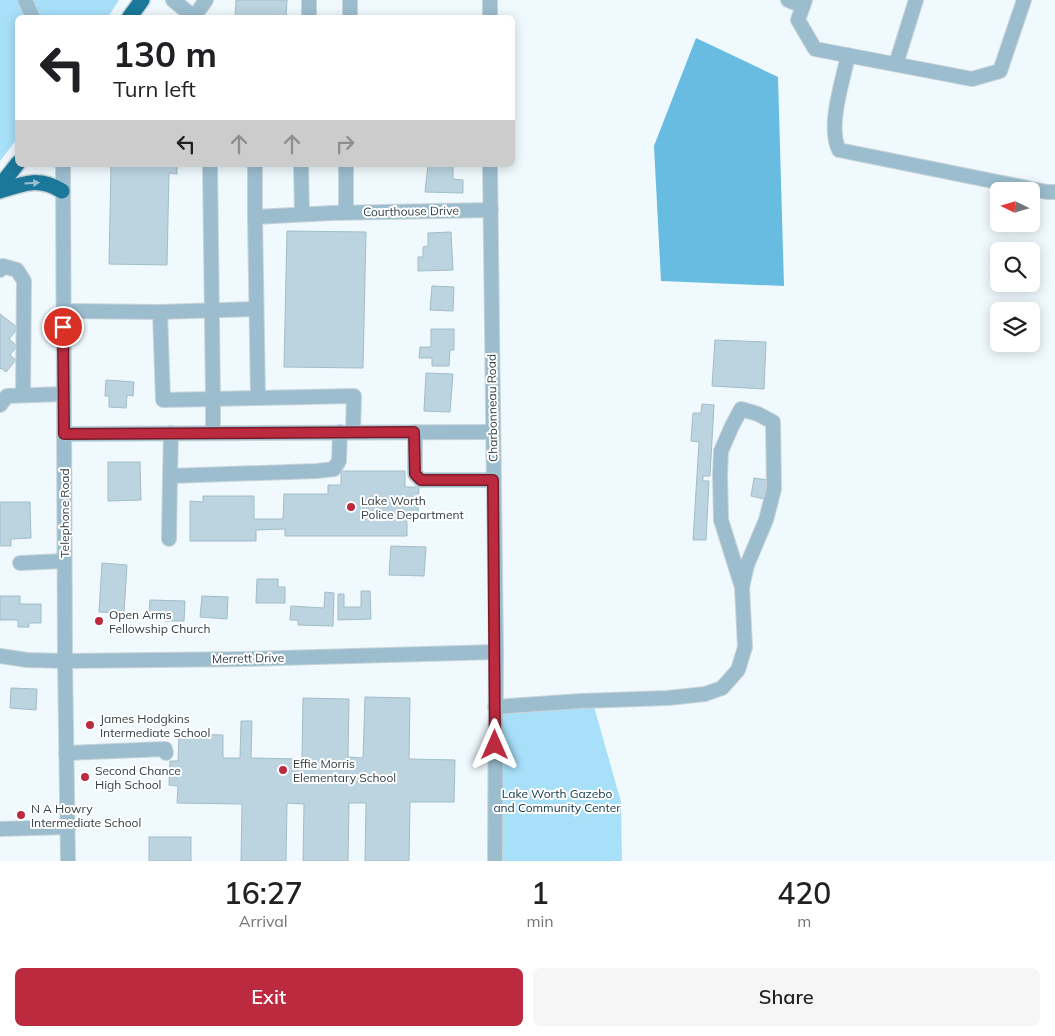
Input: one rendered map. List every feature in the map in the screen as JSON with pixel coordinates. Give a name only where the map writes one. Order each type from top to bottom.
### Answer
[{"type":"highway","points":[[131,15],[142,0]]},
{"type":"highway","points":[[0,186],[15,167]]},
{"type":"highway","points":[[0,190],[35,182],[50,184],[62,191]]},
{"type":"street","points":[[25,0],[32,15]]},
{"type":"street","points":[[173,0],[192,15]]},
{"type":"street","points":[[195,15],[206,0]]},
{"type":"street","points":[[309,0],[309,15]]},
{"type":"street","points":[[350,0],[350,15]]},
{"type":"street","points":[[490,0],[490,15]]},
{"type":"street","points":[[788,0],[804,3],[798,20],[815,48],[972,78],[1000,71],[1024,0]]},
{"type":"street","points":[[896,64],[916,0]]},
{"type":"street","points":[[848,55],[835,125],[835,142],[839,150],[1047,192],[1055,192]]},
{"type":"street","name":"Telephone Road","points":[[63,167],[64,661],[68,861]]},
{"type":"street","points":[[210,167],[213,433]]},
{"type":"street","points":[[255,167],[258,398]]},
{"type":"street","points":[[301,167],[302,214]]},
{"type":"street","points":[[346,167],[346,212]]},
{"type":"street","name":"Charbonneau Road","points":[[490,167],[496,652],[496,861]]},
{"type":"street","name":"Courthouse Drive","points":[[255,217],[346,212],[491,210]]},
{"type":"street","points":[[0,270],[3,266],[17,270],[24,282],[23,395]]},
{"type":"street","points":[[63,311],[160,312],[256,309]]},
{"type":"street","points":[[160,312],[163,400],[354,396],[339,461],[334,469],[317,472],[170,476]]},
{"type":"street","points":[[0,405],[7,396],[63,394]]},
{"type":"street","points":[[495,707],[581,701],[668,698],[706,694],[722,688],[738,670],[745,647],[742,587],[721,520],[720,475],[721,451],[741,410],[758,414],[773,422],[774,461],[774,489],[766,520],[747,565],[742,587]]},
{"type":"street","points":[[414,432],[415,474],[421,480],[493,480]]},
{"type":"street","points":[[64,434],[492,432]]},
{"type":"street","points":[[168,539],[171,433]]},
{"type":"street","points":[[20,563],[64,561]]},
{"type":"street","name":"Merrett Drive","points":[[0,656],[27,660],[64,661],[496,652]]},
{"type":"street","points":[[66,753],[165,749],[166,753]]},
{"type":"street","points":[[0,828],[68,827]]},
{"type":"green space","points":[[0,0],[119,0],[109,15],[15,15],[15,142],[0,161]]},
{"type":"green space","name":"Lake Worth Gazebo and Community Center","points":[[593,703],[621,802],[622,861],[495,861],[495,707]]},
{"type":"shaded area","points":[[696,38],[778,77],[784,286],[661,281],[654,146]]},
{"type":"building","points":[[236,0],[287,0],[286,15],[235,15]]},
{"type":"building","points":[[111,167],[177,167],[177,174],[169,173],[167,265],[109,264]]},
{"type":"building","points":[[428,167],[453,167],[453,179],[463,180],[463,193],[425,192]]},
{"type":"building","points":[[287,231],[366,232],[363,368],[284,367]]},
{"type":"building","points":[[451,232],[453,270],[418,271],[418,257],[423,257],[423,247],[428,246],[428,233]]},
{"type":"building","points":[[432,286],[454,287],[453,311],[430,310]]},
{"type":"building","points":[[0,314],[18,328],[9,339],[17,346],[10,355],[16,360],[6,372],[0,369]]},
{"type":"building","points":[[431,329],[454,329],[454,350],[450,350],[449,366],[432,366],[432,358],[419,358],[420,347],[431,347]]},
{"type":"building","points":[[715,340],[766,342],[764,389],[712,386]]},
{"type":"building","points":[[426,373],[453,374],[450,412],[424,411]]},
{"type":"building","points":[[106,380],[134,382],[133,396],[127,395],[126,408],[109,407],[109,396],[105,396]]},
{"type":"building","points":[[702,404],[714,405],[710,476],[703,476],[703,481],[709,481],[706,540],[693,540],[699,442],[691,441],[693,413],[701,413]]},
{"type":"building","points":[[108,462],[140,462],[141,500],[108,501]]},
{"type":"building","name":"Lake Worth Police Department","points":[[341,471],[405,471],[405,487],[419,487],[418,513],[407,513],[407,536],[285,536],[285,529],[256,530],[256,541],[190,541],[190,501],[203,502],[203,496],[254,496],[254,519],[283,519],[284,494],[328,494],[328,485],[341,485]]},
{"type":"building","points":[[754,478],[768,480],[764,499],[751,496]]},
{"type":"building","points":[[0,502],[30,502],[31,538],[11,539],[11,546],[0,546]]},
{"type":"building","points":[[391,546],[426,547],[424,576],[389,575]]},
{"type":"building","points":[[102,563],[127,565],[124,613],[99,612]]},
{"type":"building","points":[[257,579],[278,579],[278,587],[285,587],[285,603],[256,603]]},
{"type":"building","points":[[361,591],[370,591],[371,619],[338,620],[338,594],[344,594],[344,607],[361,607]]},
{"type":"building","points":[[325,592],[334,593],[333,626],[298,625],[298,620],[290,620],[291,606],[324,608]]},
{"type":"building","points":[[0,596],[20,596],[20,604],[41,604],[41,623],[29,623],[29,627],[18,627],[18,620],[0,620]]},
{"type":"building","points":[[202,596],[228,597],[227,619],[200,617]]},
{"type":"building","points":[[150,600],[185,601],[184,621],[165,621],[166,613],[149,612]]},
{"type":"building","points":[[11,688],[37,689],[36,710],[10,708]]},
{"type":"building","points":[[365,697],[410,698],[409,759],[455,760],[454,802],[410,802],[409,861],[365,861],[366,803],[349,803],[348,861],[303,861],[304,804],[287,803],[286,861],[241,861],[242,804],[177,803],[178,786],[169,785],[170,761],[178,761],[179,734],[223,735],[223,758],[240,758],[241,721],[252,721],[251,758],[302,759],[303,698],[349,699],[348,757],[363,758]]},
{"type":"building","points":[[149,837],[191,837],[191,861],[149,861]]},
{"type":"place","name":"Lake Worth Police Department","points":[[351,507]]},
{"type":"place","name":"Open Arms Fellowship Church","points":[[99,621]]},
{"type":"place","name":"James Hodgkins Intermediate School","points":[[90,725]]},
{"type":"place","name":"Effie Morris Elementary School","points":[[283,770]]},
{"type":"place","name":"Second Chance High School","points":[[85,777]]},
{"type":"place","name":"N A Howry Intermediate School","points":[[21,815]]},
{"type":"route","points":[[63,327],[64,434],[414,432],[415,474],[421,480],[493,480],[496,652],[495,745]]}]
